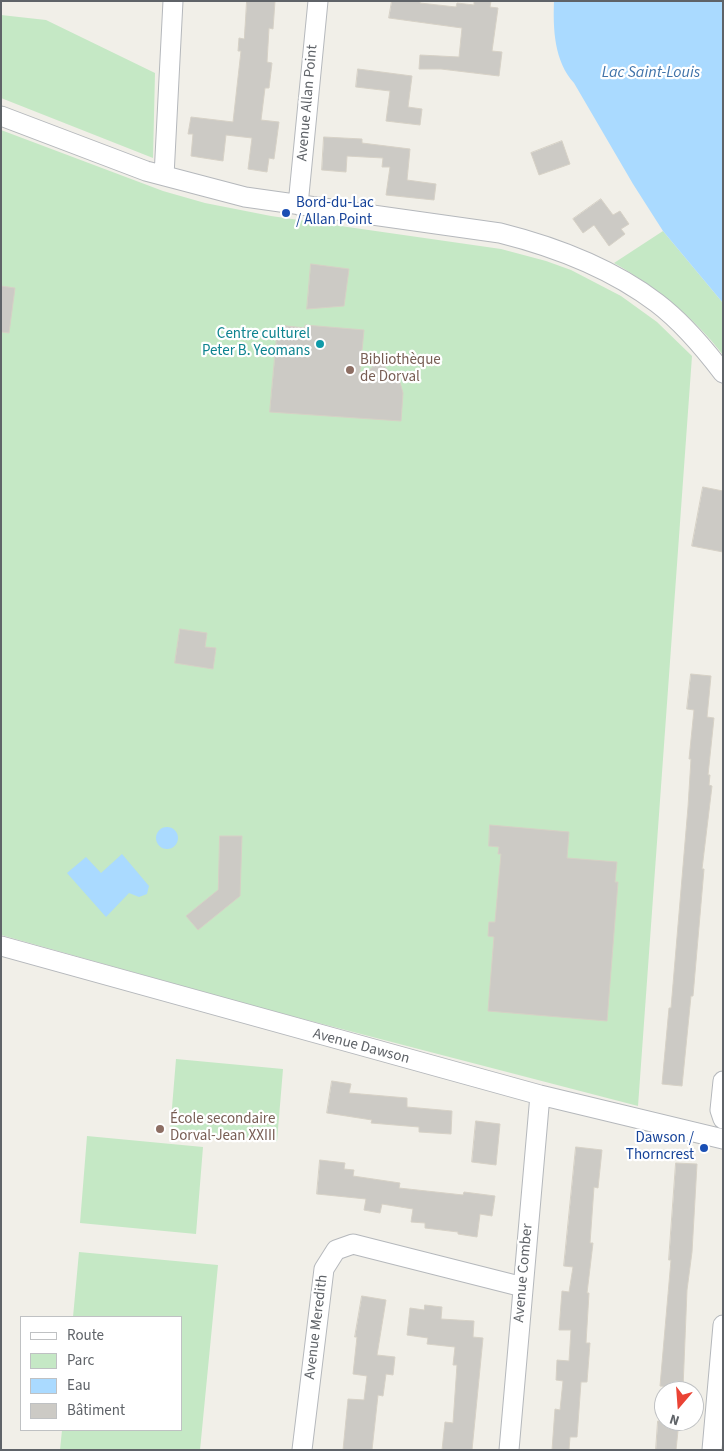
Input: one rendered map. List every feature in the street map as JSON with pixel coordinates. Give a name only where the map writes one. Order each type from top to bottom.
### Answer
[{"type":"street","points":[[164,176],[173,1]]},
{"type":"street","name":"Avenue Allan Point","points":[[298,205],[318,1]]},
{"type":"street","points":[[1,116],[164,176],[245,198],[500,233],[531,240],[584,260],[616,277],[657,303],[684,328],[723,373]]},
{"type":"street","name":"Avenue Dawson","points":[[1,946],[540,1095],[723,1140]]},
{"type":"street","points":[[723,1081],[720,1110],[723,1119]]},
{"type":"street","name":"Avenue Comber","points":[[509,1450],[540,1095]]},
{"type":"street","name":"Avenue Meredith","points":[[302,1450],[324,1269],[336,1250],[353,1244],[523,1287]]},
{"type":"street","points":[[712,1450],[721,1366],[723,1325]]},
{"type":"green space","points":[[1,15],[46,20],[155,73],[153,158],[1,98]]},
{"type":"green space","points":[[1,130],[163,191],[205,203],[271,216],[501,249],[546,261],[571,270],[621,296],[657,322],[692,356],[638,1106],[257,1007],[1,935]]},
{"type":"green space","points":[[663,231],[723,303],[723,355],[700,328],[673,304],[645,282],[614,263]]},
{"type":"green space","points":[[176,1059],[283,1069],[277,1141],[170,1132]]},
{"type":"green space","points":[[87,1136],[203,1147],[196,1234],[80,1223]]},
{"type":"green space","points":[[79,1252],[218,1265],[200,1450],[60,1450],[62,1431],[182,1431],[182,1316],[73,1316]]},
{"type":"water","name":"Lac Saint-Louis","points":[[554,1],[723,1],[723,303],[663,231],[567,74],[562,65],[556,44]]},
{"type":"water","points":[[167,827],[175,830],[178,838],[175,846],[167,849],[159,846],[156,838],[159,830]]},
{"type":"water","points":[[122,854],[149,886],[147,894],[139,897],[129,893],[106,917],[67,873],[86,857],[101,873]]},
{"type":"building","points":[[247,1],[275,1],[273,29],[269,28],[267,62],[272,63],[269,88],[265,88],[261,120],[279,122],[274,159],[269,158],[267,172],[248,169],[252,138],[226,135],[223,161],[191,156],[193,134],[188,134],[191,117],[233,122],[241,51],[238,51],[239,38],[244,39]]},
{"type":"building","points":[[392,1],[420,1],[420,3],[456,7],[457,3],[474,5],[474,1],[491,1],[490,7],[498,8],[492,51],[502,52],[499,76],[441,69],[419,69],[420,55],[459,57],[462,28],[389,18]]},
{"type":"building","points":[[358,69],[412,76],[408,107],[422,109],[420,125],[386,121],[390,91],[356,87]]},
{"type":"building","points":[[324,137],[362,139],[362,143],[410,149],[407,180],[436,184],[434,200],[386,195],[390,167],[382,167],[383,158],[347,156],[346,172],[322,170]]},
{"type":"building","points":[[562,141],[570,164],[539,175],[531,153]]},
{"type":"building","points":[[601,199],[613,215],[620,211],[629,224],[621,229],[625,234],[609,246],[594,225],[583,233],[573,219]]},
{"type":"building","points":[[311,264],[349,269],[344,306],[307,309]]},
{"type":"building","points":[[1,286],[15,288],[9,333],[1,332]]},
{"type":"building","name":"Centre culturel Peter B. Yeomans","points":[[278,325],[305,328],[305,325],[364,330],[359,381],[379,360],[391,374],[397,372],[403,393],[401,421],[270,412]]},
{"type":"building","points":[[703,487],[723,491],[723,552],[692,546]]},
{"type":"building","points":[[180,629],[207,633],[205,647],[216,648],[213,669],[175,663]]},
{"type":"building","points":[[691,674],[711,676],[707,717],[714,718],[708,775],[710,775],[709,785],[712,786],[702,869],[704,869],[693,996],[691,996],[682,1086],[662,1084],[669,1008],[671,1008],[688,807],[691,759],[689,759],[694,710],[687,709]]},
{"type":"building","points":[[490,825],[569,832],[567,858],[617,862],[615,882],[618,882],[607,1021],[488,1011],[494,937],[488,936],[489,922],[495,922],[501,854],[498,854],[499,847],[489,846]]},
{"type":"building","points":[[220,836],[242,836],[240,896],[198,930],[186,916],[218,890]]},
{"type":"building","points":[[332,1081],[351,1084],[349,1093],[407,1098],[407,1107],[452,1111],[451,1134],[419,1132],[419,1127],[371,1123],[372,1120],[327,1113]]},
{"type":"building","points":[[476,1121],[500,1124],[496,1165],[472,1162]]},
{"type":"building","points":[[576,1147],[602,1150],[598,1188],[594,1187],[590,1243],[593,1243],[587,1293],[589,1293],[586,1343],[590,1343],[587,1382],[581,1382],[577,1437],[570,1437],[569,1450],[552,1450],[555,1409],[560,1410],[563,1381],[556,1380],[557,1360],[569,1361],[571,1330],[559,1330],[562,1291],[569,1292],[573,1267],[564,1266]]},
{"type":"building","points":[[320,1160],[345,1163],[344,1169],[354,1170],[353,1176],[400,1183],[399,1188],[463,1195],[464,1192],[495,1196],[492,1216],[480,1214],[477,1237],[458,1234],[458,1232],[425,1228],[425,1223],[411,1222],[413,1209],[382,1204],[380,1213],[364,1210],[366,1199],[317,1194]]},
{"type":"building","points":[[676,1163],[697,1164],[692,1252],[687,1290],[683,1381],[660,1381],[671,1260],[669,1260]]},
{"type":"building","points":[[362,1296],[386,1300],[377,1355],[395,1357],[393,1375],[386,1374],[383,1396],[378,1395],[372,1450],[343,1450],[348,1399],[364,1400],[367,1376],[353,1374],[357,1337],[355,1337]]},
{"type":"building","points":[[425,1305],[442,1307],[441,1319],[474,1321],[473,1337],[483,1338],[472,1450],[442,1450],[445,1422],[453,1423],[457,1365],[453,1365],[455,1347],[427,1344],[428,1338],[407,1335],[410,1308],[424,1310]]},
{"type":"building","points":[[657,1431],[678,1431],[676,1450],[656,1450]]},
{"type":"place","name":"Bord-du-Lac / Allan Point","points":[[286,213]]},
{"type":"place","name":"Centre culturel Peter B. Yeomans","points":[[320,344]]},
{"type":"place","name":"Bibliothèque de Dorval","points":[[350,370]]},
{"type":"place","name":"École secondaire Dorval-Jean XXIII","points":[[160,1129]]},
{"type":"place","name":"Dawson / Thorncrest","points":[[704,1148]]}]
